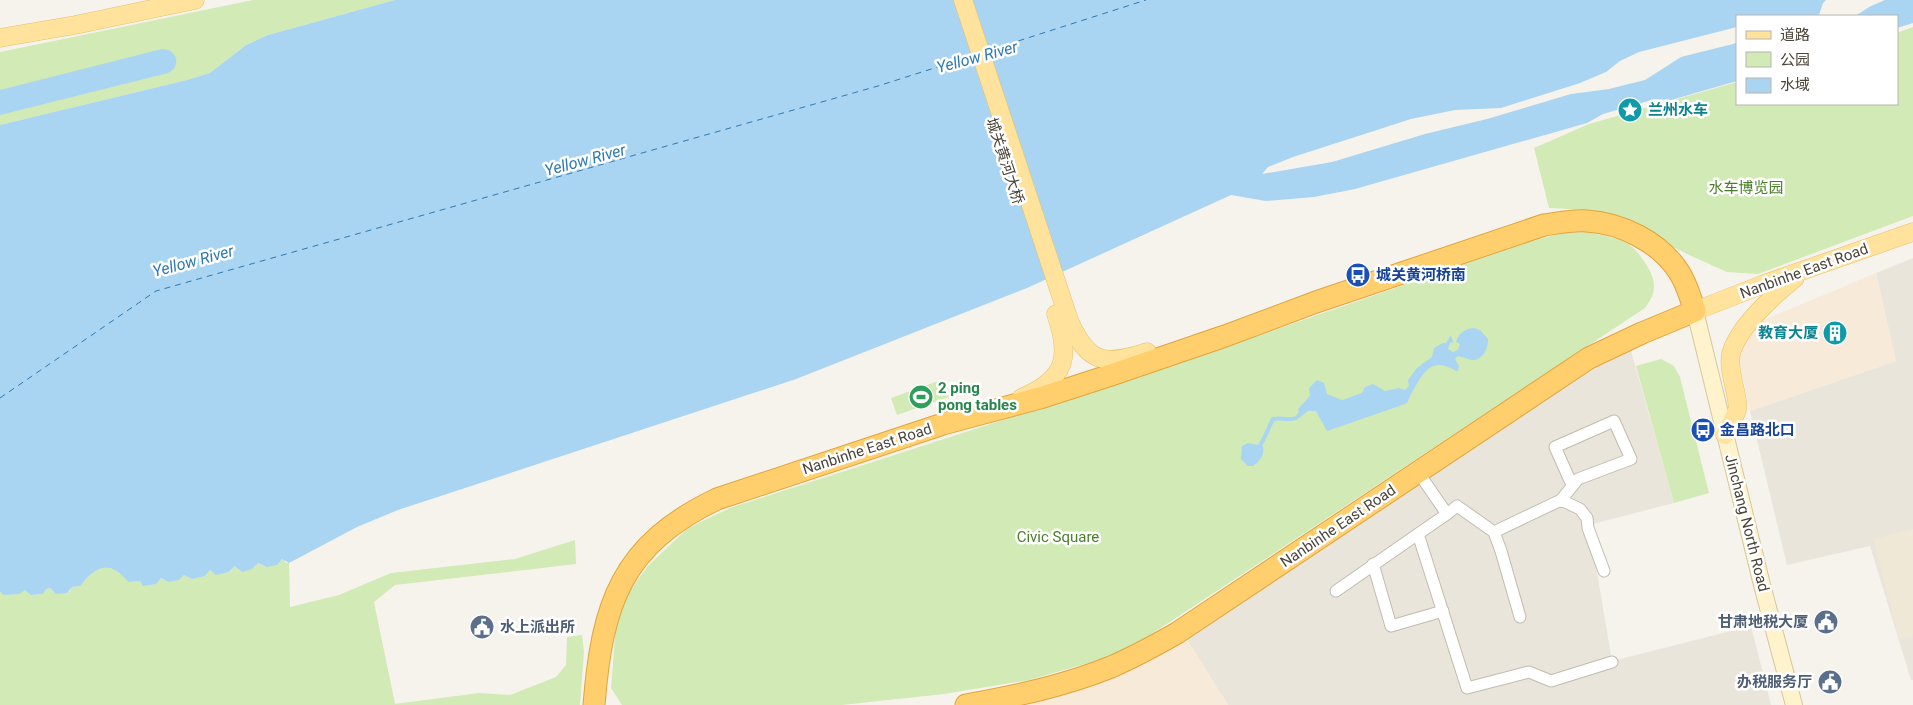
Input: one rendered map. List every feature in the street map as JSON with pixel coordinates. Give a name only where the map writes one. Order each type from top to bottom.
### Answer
[{"type":"highway","name":"Nanbinhe East Road","points":[[594,705],[602,640],[608,616],[621,583],[634,561],[671,524],[693,510],[718,499],[943,424],[1040,398],[1164,357],[1316,302],[1544,225],[1585,220],[1621,228],[1656,248],[1668,258],[1678,271],[1687,287],[1694,311],[1589,358],[1177,633],[1113,666],[1057,686],[1018,696],[966,705]]},
{"type":"main road","points":[[0,26],[136,0]]},
{"type":"main road","points":[[0,38],[76,25],[195,0]]},
{"type":"main road","name":"城关黄河大桥","points":[[952,0],[1064,322]]},
{"type":"main road","name":"城关黄河大桥","points":[[963,0],[1064,322]]},
{"type":"main road","name":"Nanbinhe East Road","points":[[1694,311],[1913,232]]},
{"type":"main road","points":[[1725,435],[1737,409],[1731,375],[1731,354],[1738,337],[1777,292],[1804,270]]},
{"type":"main road","name":"Nanbinhe East Road","points":[[1064,322],[1090,354],[1102,359],[1125,359],[1246,319],[1316,302]]},
{"type":"main road","name":"Jinchang North Road","points":[[1694,311],[1794,705]]},
{"type":"main road","points":[[978,415],[1024,396],[1055,376],[1062,366],[1064,322]]},
{"type":"street","points":[[1494,532],[1561,500],[1578,480],[1631,459],[1614,421],[1555,447],[1572,485]]},
{"type":"street","points":[[1418,472],[1446,514]]},
{"type":"street","points":[[1561,500],[1580,508],[1587,518],[1588,528],[1604,571]]},
{"type":"street","points":[[1336,591],[1457,506],[1494,532],[1520,617]]},
{"type":"street","points":[[1418,534],[1467,688],[1529,672],[1550,682],[1612,662]]},
{"type":"street","points":[[1373,564],[1391,626],[1443,611]]},
{"type":"shaded area","points":[[1913,258],[1913,680],[1911,680],[1870,546],[1787,565],[1750,411],[1896,361],[1876,273]]},
{"type":"shaded area","points":[[1876,273],[1896,361],[1750,411],[1733,333]]},
{"type":"shaded area","points":[[1631,351],[1674,503],[1589,525],[1612,661],[1751,626],[1771,705],[1228,705],[1184,635],[1575,374]]},
{"type":"shaded area","points":[[1913,529],[1913,636],[1899,639],[1874,539]]},
{"type":"shaded area","points":[[1184,635],[1228,705],[962,705]]},
{"type":"green space","points":[[253,0],[395,0],[268,35],[246,45],[210,73],[0,125],[0,52]]},
{"type":"green space","name":"水车博览园","points":[[1913,27],[1913,216],[1758,274],[1727,272],[1623,221],[1586,210],[1549,208],[1534,148],[1589,124],[1736,82],[1736,105],[1898,105],[1898,33]]},
{"type":"green space","name":"Civic Square","points":[[1586,232],[1628,244],[1641,257],[1654,281],[1651,298],[1645,308],[1150,635],[1113,656],[1029,680],[944,694],[842,705],[622,705],[611,688],[616,624],[629,592],[648,566],[688,528],[730,508],[1188,360],[1525,243],[1562,233]]},
{"type":"green space","points":[[1661,359],[1674,366],[1680,377],[1709,493],[1674,503],[1636,366]]},
{"type":"green space","name":"2 ping pong tables","points":[[944,379],[952,396],[897,415],[891,398]]},
{"type":"green space","points":[[575,540],[576,564],[395,585],[374,602],[395,704],[479,693],[510,695],[556,677],[566,665],[567,637],[582,635],[584,651],[580,705],[0,705],[0,591],[25,590],[32,595],[43,594],[46,589],[50,588],[56,594],[70,591],[71,587],[80,586],[90,574],[101,568],[116,571],[128,582],[140,581],[143,586],[154,584],[160,578],[168,582],[180,579],[184,575],[192,579],[205,576],[210,570],[215,574],[230,572],[235,566],[240,571],[253,568],[258,563],[265,567],[283,559],[286,563],[289,563],[290,607],[339,595],[391,573],[515,559]]},
{"type":"water","name":"Yellow River","points":[[395,0],[1826,0],[1819,15],[1736,15],[1736,27],[1639,52],[1620,61],[1606,72],[1580,83],[1501,108],[1455,110],[1411,119],[1293,157],[1268,167],[1262,174],[1332,162],[1571,94],[1609,89],[1645,80],[1681,57],[1736,43],[1736,81],[1671,100],[1655,99],[1603,114],[1587,123],[1355,189],[1314,197],[1266,201],[1231,195],[1027,288],[796,379],[398,510],[357,527],[289,563],[282,559],[277,565],[266,567],[258,563],[252,569],[242,572],[235,566],[229,572],[216,575],[210,570],[205,576],[192,579],[184,575],[179,580],[168,582],[161,578],[156,584],[143,586],[140,581],[128,582],[116,571],[104,568],[92,573],[81,586],[72,587],[67,593],[56,594],[50,588],[46,589],[43,594],[31,595],[25,590],[19,594],[3,595],[0,591],[0,125],[210,73],[246,45],[268,35]]},
{"type":"water","points":[[1885,0],[1913,0],[1913,23],[1898,28],[1898,15],[1857,15]]},
{"type":"water","points":[[162,49],[171,52],[176,58],[175,66],[168,73],[0,115],[0,90]]},
{"type":"water","points":[[1474,328],[1480,330],[1488,339],[1484,354],[1475,360],[1458,356],[1455,359],[1459,366],[1458,371],[1442,365],[1431,367],[1419,380],[1408,402],[1405,404],[1327,431],[1316,411],[1308,411],[1299,418],[1295,417],[1299,412],[1298,409],[1310,396],[1309,388],[1317,380],[1324,383],[1327,394],[1342,400],[1362,393],[1365,387],[1373,384],[1385,391],[1399,388],[1405,390],[1409,386],[1408,380],[1417,368],[1432,357],[1434,348],[1446,343],[1451,335],[1453,342],[1450,343],[1448,349],[1453,352],[1458,350],[1460,344],[1456,342],[1459,336],[1465,330]]},
{"type":"water","points":[[1248,443],[1263,446],[1261,457],[1253,466],[1248,466],[1241,459],[1242,446]]},
{"type":"waterway","points":[[1260,445],[1273,419],[1296,418]]},
{"type":"ferry route","points":[[987,51],[1146,0]]},
{"type":"ferry route","points":[[0,398],[156,291],[878,86],[972,56]]},
{"type":"place","name":"兰州水车","points":[[1630,110]]},
{"type":"place","name":"城关黄河桥南","points":[[1358,275]]},
{"type":"place","name":"教育大厦","points":[[1835,333]]},
{"type":"place","name":"2 ping pong tables","points":[[921,397]]},
{"type":"place","name":"金昌路北口","points":[[1703,430]]},
{"type":"place","name":"甘肃地税大厦","points":[[1826,622]]},
{"type":"place","name":"水上派出所","points":[[482,627]]},
{"type":"place","name":"办税服务厅","points":[[1830,682]]}]
